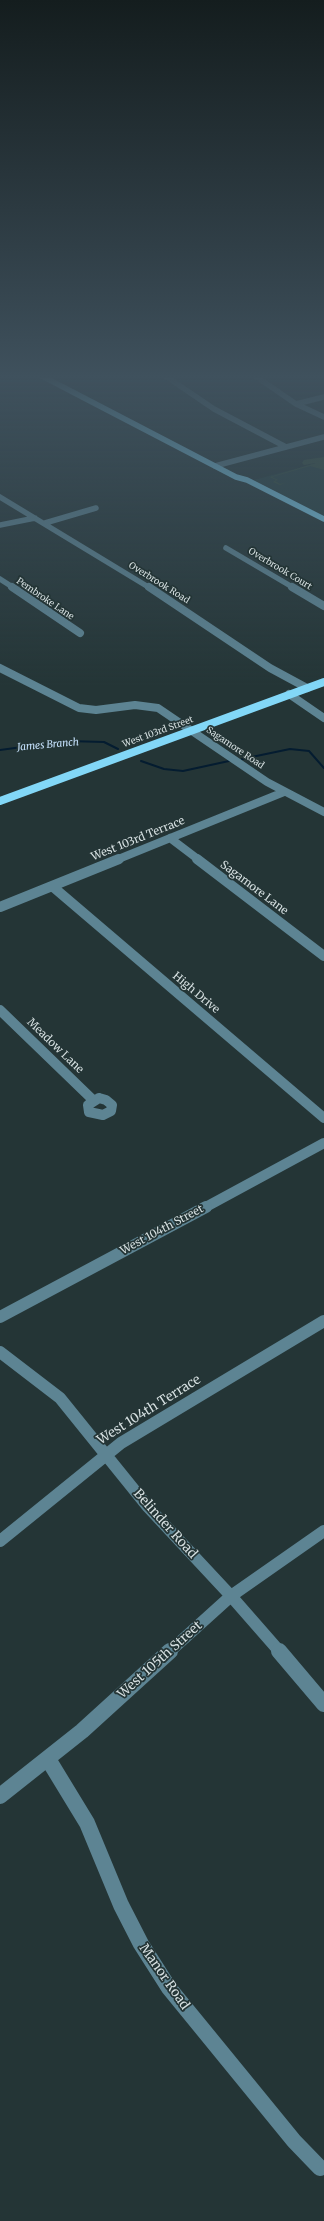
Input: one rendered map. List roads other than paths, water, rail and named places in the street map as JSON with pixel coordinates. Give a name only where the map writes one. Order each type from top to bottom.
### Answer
[{"type":"main road","points":[[237,479],[238,482],[324,525]]},
{"type":"main road","points":[[241,479],[252,482],[324,519]]},
{"type":"main road","name":"West 103rd Street","points":[[0,801],[324,682]]},
{"type":"street","name":"Overbrook Road","points":[[0,497],[160,594],[270,668],[307,688]]},
{"type":"street","points":[[45,524],[96,508]]},
{"type":"street","points":[[0,525],[35,518]]},
{"type":"street","name":"Overbrook Court","points":[[226,548],[324,606]]},
{"type":"street","name":"Pembroke Lane","points":[[0,579],[80,633]]},
{"type":"street","name":"Sagamore Road","points":[[0,668],[79,708],[96,710],[130,705],[146,705],[163,711],[284,792],[324,812]]},
{"type":"street","points":[[289,694],[324,718]]},
{"type":"street","name":"West 103rd Terrace","points":[[0,907],[284,792]]},
{"type":"street","name":"Sagamore Lane","points":[[170,838],[324,956]]},
{"type":"street","name":"High Drive","points":[[52,886],[324,1118]]},
{"type":"street","name":"Meadow Lane","points":[[0,1010],[93,1100]]},
{"type":"street","name":"West 104th Street","points":[[0,1317],[324,1143]]},
{"type":"street","name":"West 104th Terrace","points":[[0,1541],[121,1443],[324,1321]]},
{"type":"street","name":"Belinder Road","points":[[0,1352],[40,1381],[60,1398],[148,1507],[231,1596],[324,1704]]},
{"type":"street","name":"West 105th Street","points":[[0,1796],[48,1759],[231,1596],[324,1531]]},
{"type":"street","name":"Manor Road","points":[[48,1759],[87,1823],[121,1905],[141,1944],[169,1988],[294,2141],[320,2168]]},
{"type":"waterway","name":"James Branch","points":[[0,750],[67,741],[104,742],[118,749]]},
{"type":"waterway","name":"James Branch","points":[[242,759],[290,749],[309,751],[324,768]]},
{"type":"waterway","name":"James Branch","points":[[141,761],[164,769],[183,771],[229,761]]}]
